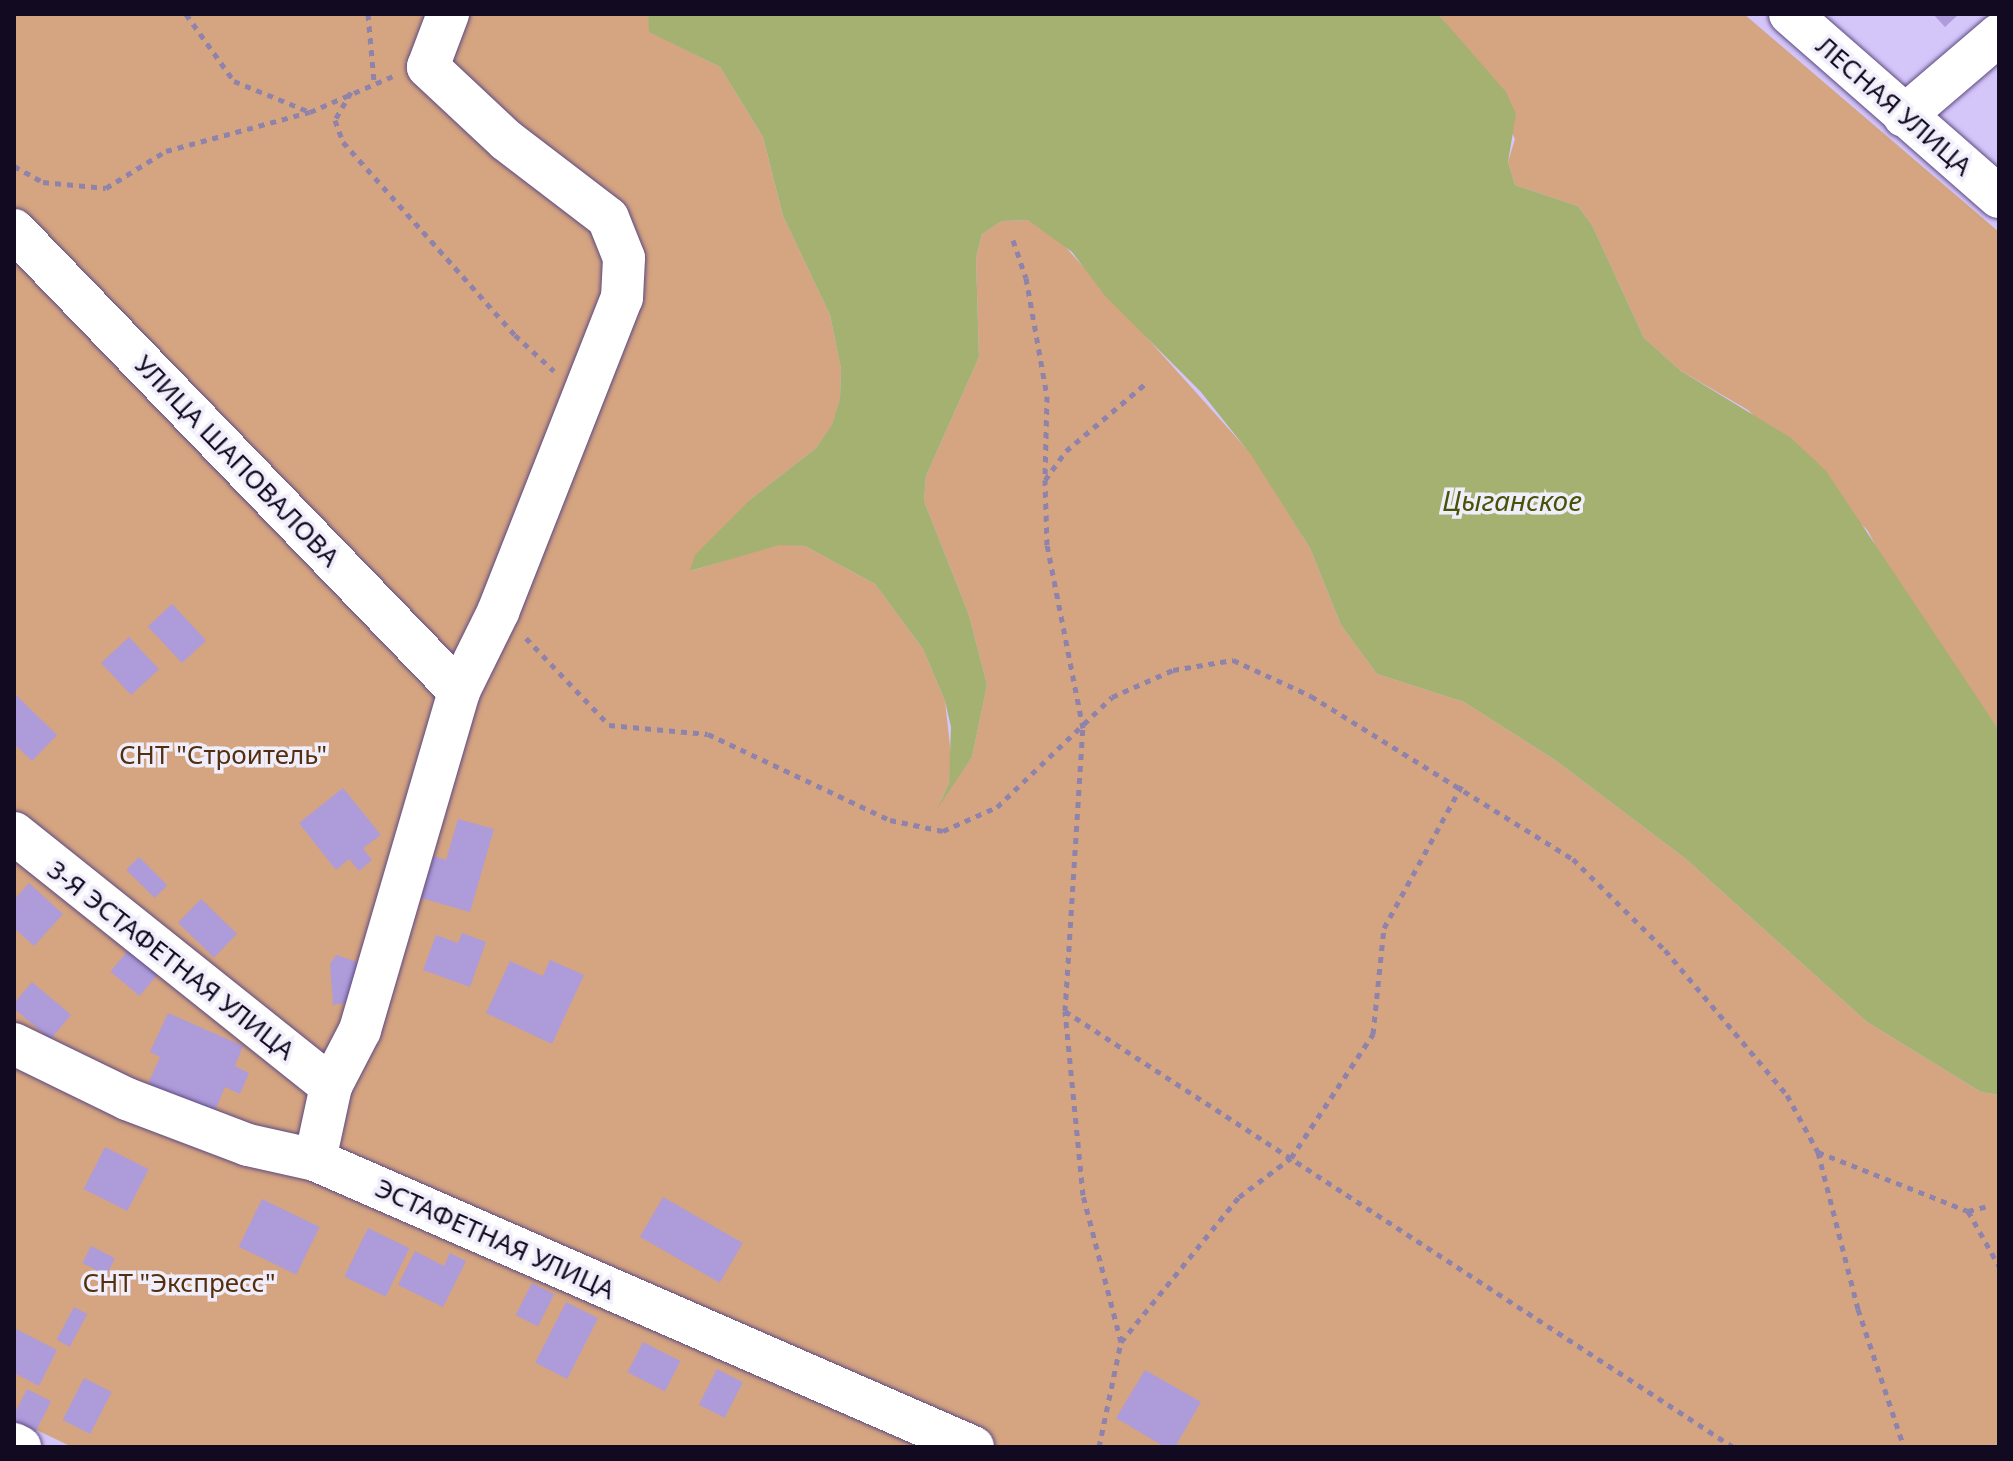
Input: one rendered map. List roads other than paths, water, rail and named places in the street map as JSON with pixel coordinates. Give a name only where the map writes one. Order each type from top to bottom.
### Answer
[{"type":"street","points":[[315,1160],[331,1086],[360,1030],[459,691],[498,612],[622,298],[624,258],[608,218],[506,140],[428,67],[448,14]]},
{"type":"street","name":"ЛЕСНАЯ УЛИЦА","points":[[1790,14],[1999,197]]},
{"type":"street","points":[[1904,116],[1999,35]]},
{"type":"street","name":"УЛИЦА ШАПОВАЛОВА","points":[[14,230],[459,691]]},
{"type":"street","name":"3-Я ЭСТАФЕТНАЯ УЛИЦА","points":[[14,833],[331,1086]]},
{"type":"street","name":"ЭСТАФЕТНАЯ УЛИЦА","points":[[14,1044],[127,1099],[248,1145],[315,1160],[973,1447]]},
{"type":"street","points":[[14,1444],[20,1447]]},
{"type":"water","name":"Цыганское","points":[[648,14],[1438,14],[1506,92],[1516,114],[1508,162],[1515,185],[1578,206],[1592,225],[1644,338],[1681,371],[1791,438],[1826,471],[1999,730],[1999,1095],[1981,1092],[1867,1022],[1686,859],[1555,760],[1464,702],[1377,674],[1341,625],[1310,548],[1252,456],[1201,392],[1106,297],[1072,252],[1028,220],[1002,221],[982,234],[976,258],[979,357],[926,476],[924,501],[969,615],[987,685],[972,757],[937,809],[949,783],[951,727],[945,701],[923,649],[875,584],[805,546],[779,545],[690,571],[695,555],[752,498],[816,448],[832,425],[840,398],[841,369],[830,315],[783,216],[763,137],[720,67],[649,32]]},
{"type":"park label","name":"СНТ \"Строитель\"","points":[[223,755]]},
{"type":"park label","name":"СНТ \"Экспресс\"","points":[[179,1283]]}]
